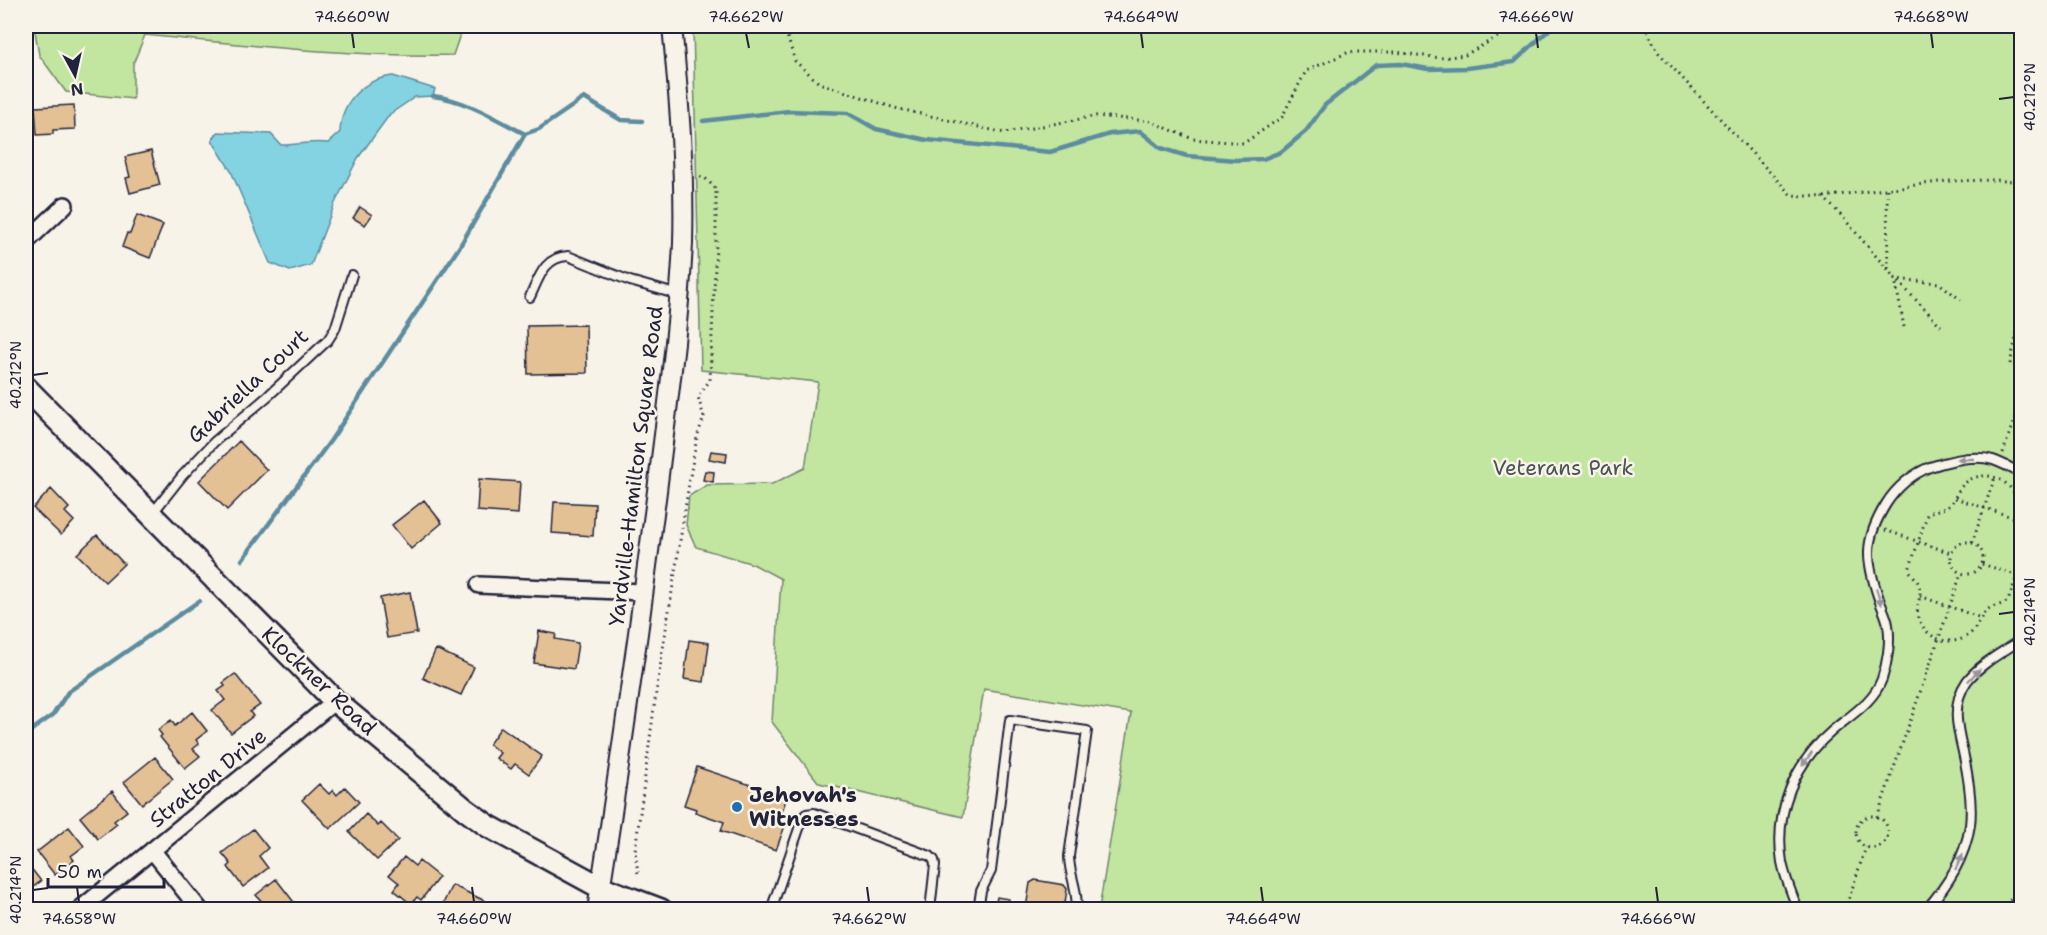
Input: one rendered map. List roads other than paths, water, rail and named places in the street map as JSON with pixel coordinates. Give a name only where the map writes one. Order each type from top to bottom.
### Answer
[{"type":"main road","name":"Klockner Road","points":[[26,388],[334,701],[488,826],[600,887],[661,909]]},
{"type":"street","name":"Yardville-Hamilton Square Road","points":[[597,909],[643,592],[680,295],[683,177],[672,26]]},
{"type":"street","points":[[26,242],[65,206]]},
{"type":"street","points":[[479,585],[643,592]]},
{"type":"street","name":"Stratton Drive","points":[[79,909],[334,701]]},
{"type":"street","points":[[152,850],[200,909]]},
{"type":"lane","points":[[530,297],[545,267],[556,256],[568,256],[630,281],[680,295]]},
{"type":"lane","name":"Gabriella Court","points":[[151,516],[182,476],[214,442],[328,340],[335,329],[352,275]]},
{"type":"lane","points":[[1798,909],[1782,863],[1780,837],[1783,810],[1789,791],[1807,757],[1831,732],[1864,705],[1881,681],[1888,653],[1888,625],[1871,574],[1868,546],[1875,526],[1894,492],[1920,471],[1953,459],[1991,459],[2022,474]]},
{"type":"lane","points":[[1926,909],[1944,888],[1962,858],[1970,824],[1969,788],[1956,728],[1956,704],[1973,675],[1987,662],[2022,639]]},
{"type":"lane","points":[[978,909],[981,891],[991,871],[1010,720],[1087,730],[1069,856],[1077,897],[1076,909]]},
{"type":"lane","points":[[771,909],[802,820],[806,814],[814,813],[930,856],[935,866],[930,909]]},
{"type":"water","points":[[393,76],[435,89],[433,96],[415,97],[390,114],[358,158],[335,203],[311,265],[290,271],[270,263],[231,171],[212,140],[218,132],[271,134],[281,145],[328,143],[340,132],[345,111],[356,94],[373,82]]},
{"type":"waterway","points":[[703,121],[789,111],[848,113],[876,129],[927,140],[1050,152],[1110,134],[1140,131],[1161,148],[1187,156],[1236,160],[1263,159],[1281,152],[1306,131],[1325,105],[1376,65],[1401,64],[1428,69],[1467,68],[1514,62],[1553,26]]},
{"type":"waterway","points":[[433,96],[469,106],[525,134],[539,129],[584,98],[621,120],[642,121]]},
{"type":"waterway","points":[[242,560],[331,440],[460,246],[525,134]]},
{"type":"waterway","points":[[26,734],[53,715],[68,692],[199,601]]},
{"type":"place","name":"Jehovah's Witnesses","points":[[737,807]]},
{"type":"park label","name":"Veterans Park","points":[[1563,468]]}]
